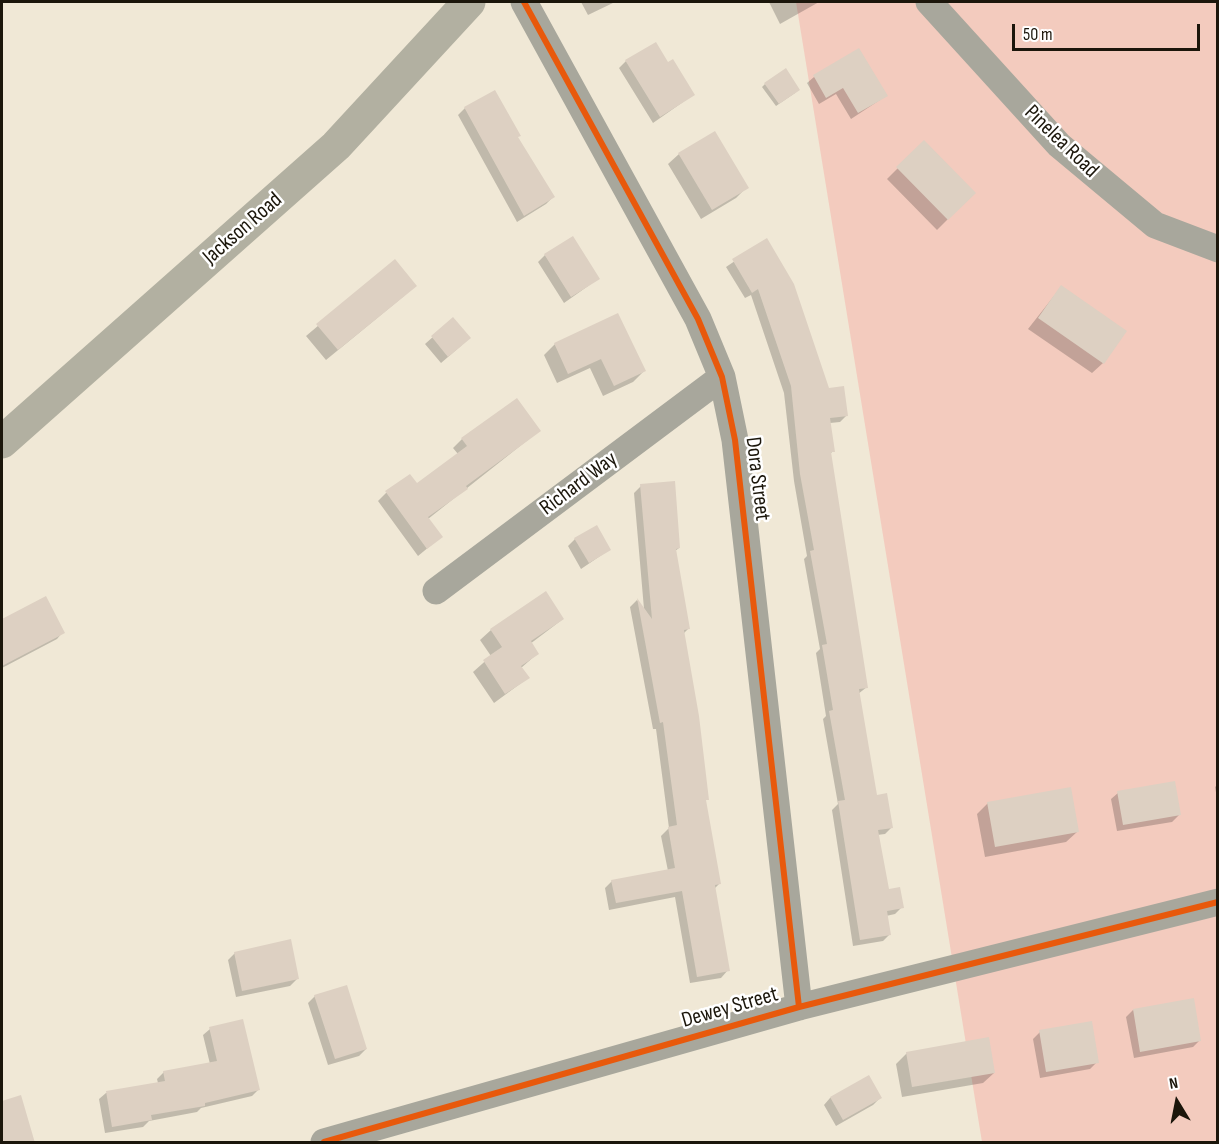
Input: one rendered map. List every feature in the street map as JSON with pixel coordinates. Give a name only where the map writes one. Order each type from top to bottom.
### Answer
[{"type":"main road","name":"Jackson Road","points":[[2,442],[336,146],[469,2]]},
{"type":"street","name":"Dora Street","points":[[524,2],[698,320],[722,377],[735,440],[800,1007]]},
{"type":"street","name":"Pinelea Road","points":[[929,2],[1059,145],[1155,225],[1218,249]]},
{"type":"street","name":"Richard Way","points":[[436,591],[722,377]]},
{"type":"street","name":"Dewey Street","points":[[324,1143],[800,1007],[1218,902]]},
{"type":"shaded area","points":[[796,2],[1217,2],[1217,1142],[982,1142]]},
{"type":"building","points":[[656,42],[668,62],[673,59],[695,95],[660,117],[625,60]]},
{"type":"building","points":[[859,48],[888,96],[858,113],[843,88],[826,98],[813,75]]},
{"type":"building","points":[[786,68],[800,90],[779,104],[764,83]]},
{"type":"building","points":[[495,90],[521,136],[518,137],[555,197],[524,216],[464,107]]},
{"type":"building","points":[[715,131],[749,188],[712,210],[678,153]]},
{"type":"building","points":[[924,140],[976,193],[948,220],[896,167]]},
{"type":"building","points":[[573,236],[600,279],[571,297],[544,254]]},
{"type":"building","points":[[767,238],[794,284],[829,388],[844,386],[848,416],[830,418],[835,452],[831,452],[868,688],[859,689],[877,795],[887,793],[893,828],[878,830],[889,889],[900,887],[904,908],[887,911],[891,935],[860,940],[838,801],[845,800],[829,711],[833,710],[822,645],[827,644],[810,551],[814,550],[800,474],[791,386],[758,289],[752,293],[732,259]]},
{"type":"building","points":[[395,259],[417,286],[338,350],[316,324]]},
{"type":"building","points":[[1061,285],[1127,331],[1104,364],[1038,318]]},
{"type":"building","points":[[618,313],[646,371],[614,386],[601,359],[568,374],[554,343]]},
{"type":"building","points":[[453,317],[471,338],[448,357],[431,336]]},
{"type":"building","points":[[517,398],[541,431],[466,486],[468,489],[428,517],[443,537],[427,549],[385,491],[410,474],[417,483],[467,446],[461,438]]},
{"type":"building","points":[[675,481],[680,548],[676,549],[690,629],[684,630],[699,716],[709,800],[706,800],[721,884],[715,885],[730,971],[697,977],[682,891],[616,903],[611,880],[675,868],[668,827],[677,825],[663,722],[660,723],[637,598],[652,619],[640,484]]},
{"type":"building","points":[[597,525],[611,550],[589,563],[574,538]]},
{"type":"building","points":[[546,591],[564,619],[531,641],[539,654],[521,666],[530,678],[505,694],[483,660],[502,647],[490,629]]},
{"type":"building","points":[[46,596],[65,633],[2,666],[2,619]]},
{"type":"building","points":[[1175,781],[1181,815],[1123,825],[1117,791]]},
{"type":"building","points":[[1071,787],[1079,832],[995,847],[987,802]]},
{"type":"building","points":[[291,939],[299,979],[242,991],[234,952]]},
{"type":"building","points":[[347,985],[367,1049],[335,1059],[314,995]]},
{"type":"building","points":[[1194,998],[1201,1041],[1140,1052],[1133,1009]]},
{"type":"building","points":[[243,1019],[260,1090],[205,1103],[205,1106],[151,1115],[152,1120],[112,1127],[106,1091],[165,1081],[163,1071],[217,1061],[209,1027]]},
{"type":"building","points":[[1092,1021],[1099,1063],[1046,1072],[1039,1030]]},
{"type":"building","points":[[989,1037],[995,1073],[912,1087],[906,1052]]},
{"type":"building","points":[[869,1075],[882,1098],[843,1120],[830,1097]]},
{"type":"building","points":[[21,1095],[35,1143],[2,1143],[2,1101]]},
{"type":"cycle path","points":[[524,2],[698,319],[722,377],[735,440],[799,1007]]},
{"type":"cycle path","points":[[324,1142],[799,1007],[1218,902]]}]
